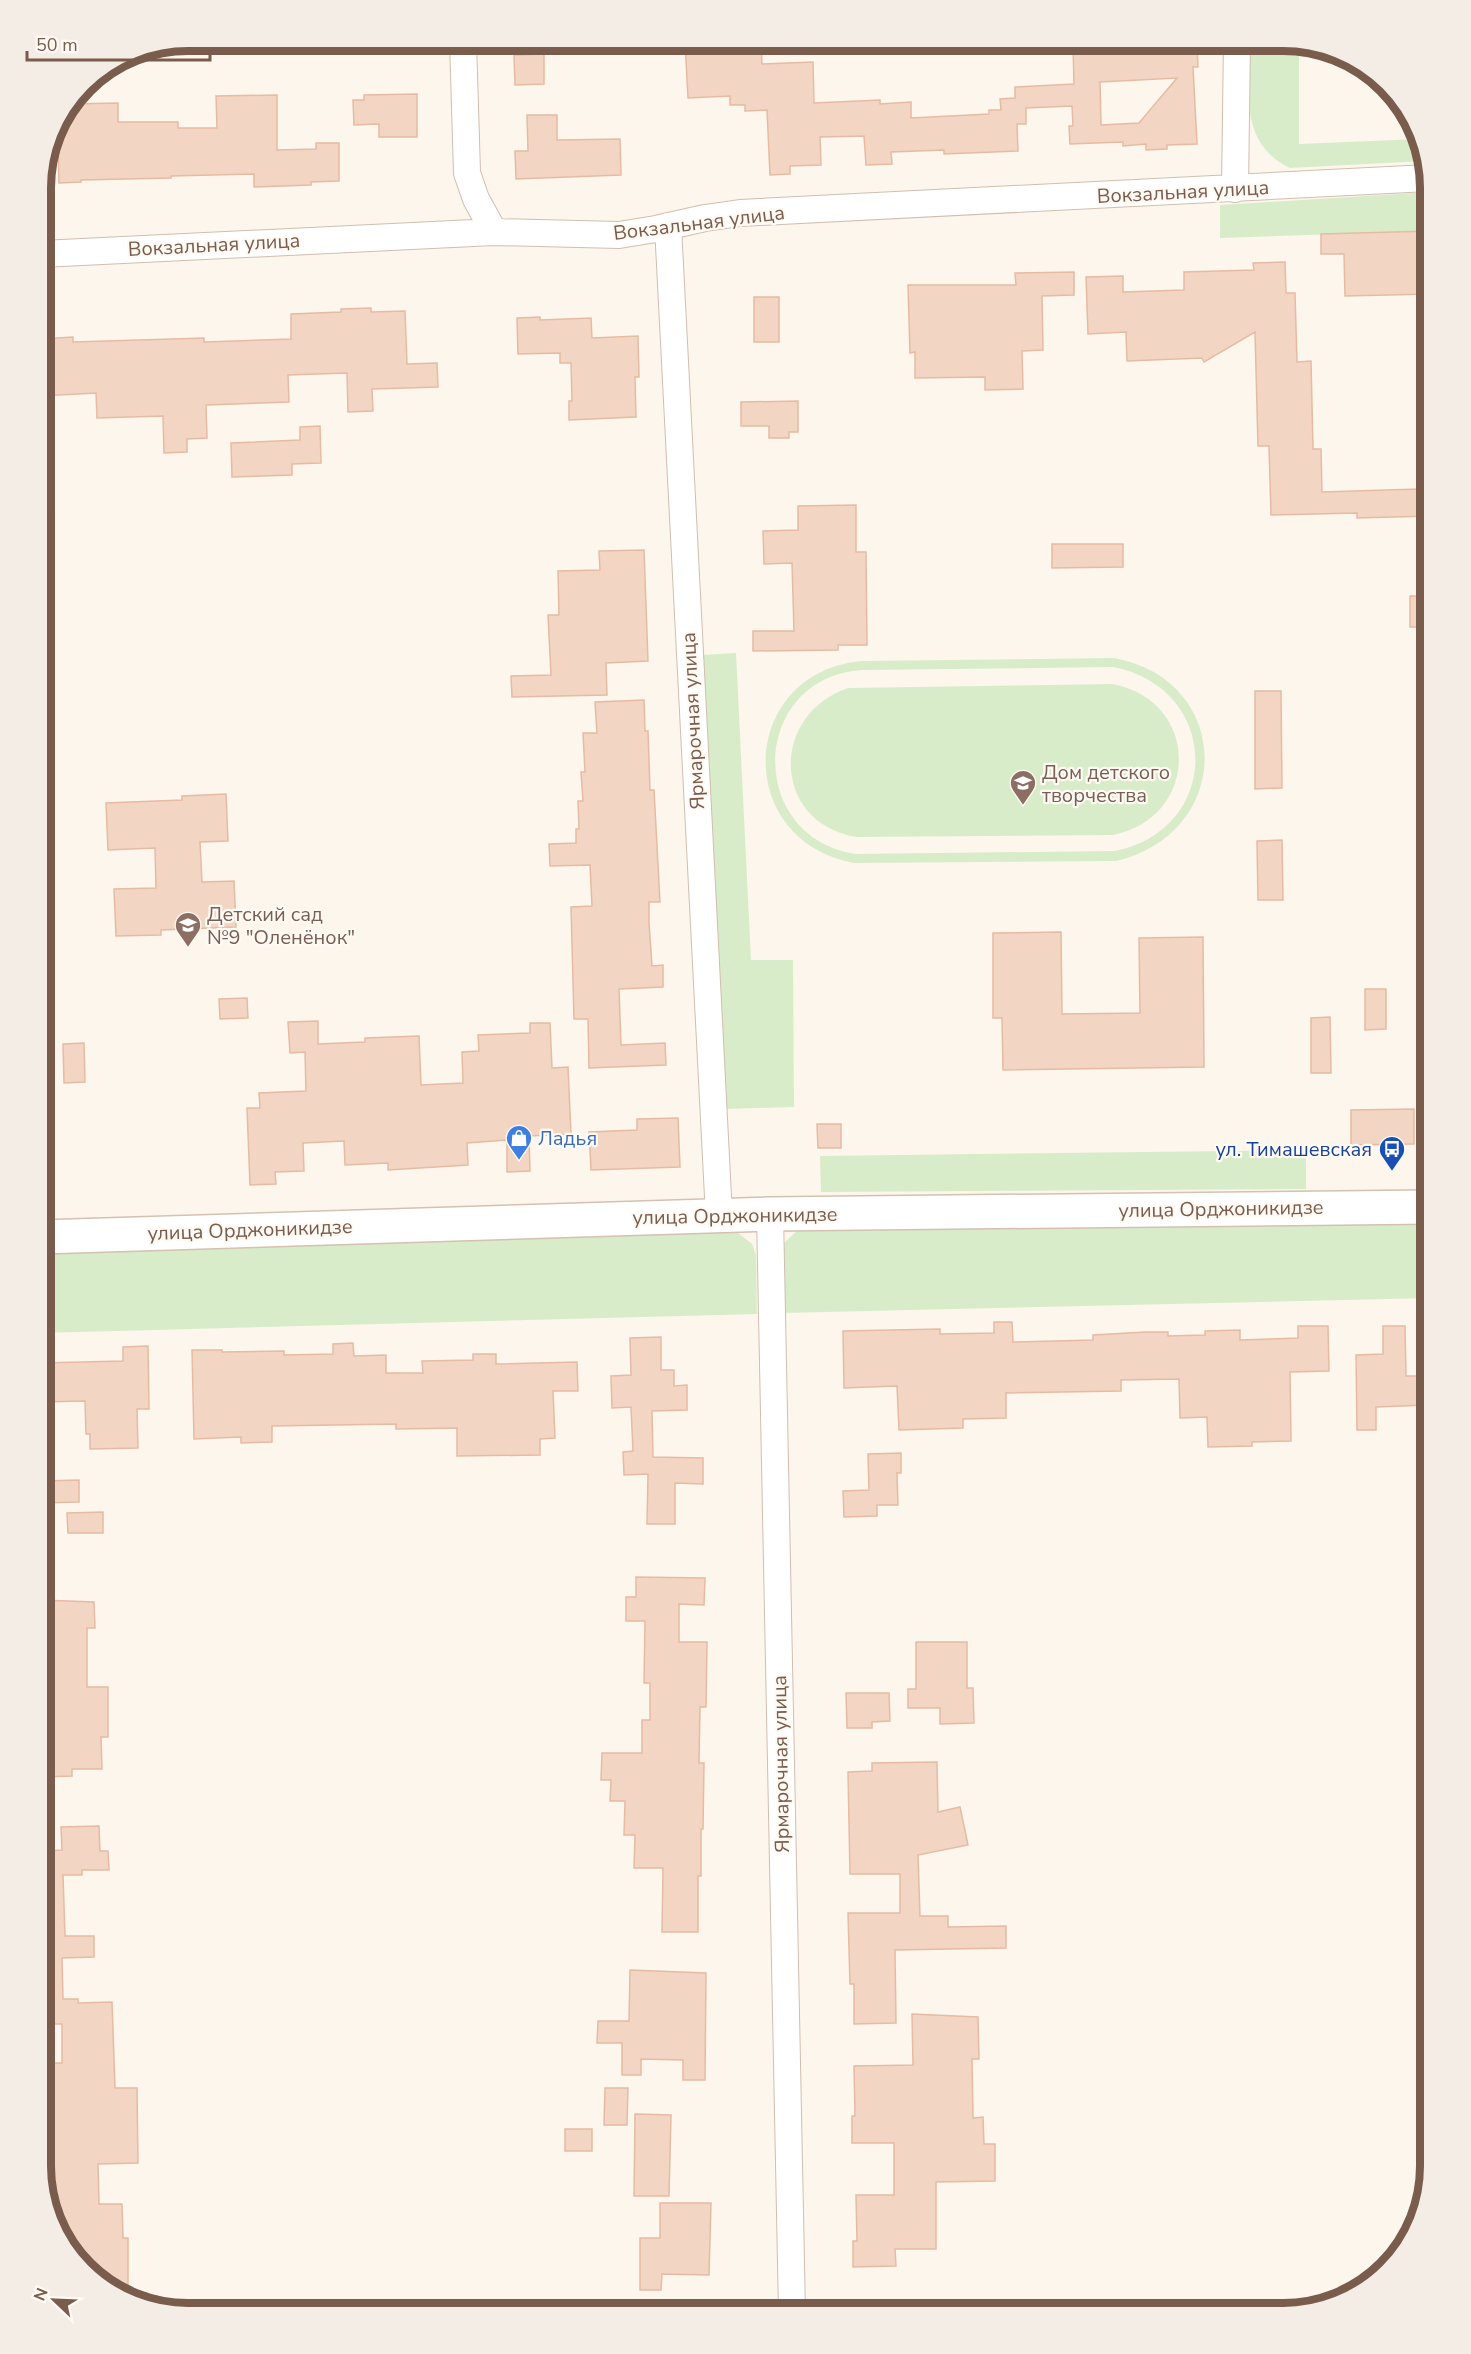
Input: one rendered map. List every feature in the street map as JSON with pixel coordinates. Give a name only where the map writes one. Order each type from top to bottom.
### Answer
[{"type":"main road","name":"улица Орджоникидзе","points":[[51,1237],[770,1214],[1420,1207]]},
{"type":"street","points":[[463,51],[467,173],[476,199],[494,232]]},
{"type":"street","points":[[1235,189],[1236,51]]},
{"type":"street","name":"Вокзальная улица","points":[[51,254],[494,232],[619,235],[740,213],[1419,178]]},
{"type":"street","name":"Ярмарочная улица","points":[[668,226],[719,1216]]},
{"type":"street","name":"Ярмарочная улица","points":[[770,1214],[792,2303]]},
{"type":"green space","points":[[1299,54],[1299,144],[1411,139],[1417,161],[1290,168],[1275,159],[1256,134],[1251,119],[1248,55]]},
{"type":"green space","points":[[1420,193],[1420,231],[1220,238],[1220,205]]},
{"type":"green space","points":[[736,653],[751,960],[793,960],[794,1107],[725,1109],[701,655]]},
{"type":"green space","points":[[1114,658],[1153,672],[1182,695],[1199,725],[1205,757],[1199,790],[1183,821],[1155,845],[1116,861],[854,863],[814,848],[786,823],[770,792],[766,758],[773,724],[792,694],[821,672],[862,661]],"holes":[[[1113,667],[1149,680],[1174,702],[1190,729],[1195,759],[1191,789],[1176,816],[1150,838],[1115,851],[855,854],[819,841],[794,818],[779,789],[775,758],[782,726],[799,699],[826,679],[863,670]]]},
{"type":"green space","points":[[1112,684],[1141,694],[1162,712],[1175,734],[1179,759],[1175,784],[1162,806],[1142,824],[1113,835],[856,837],[828,828],[808,812],[796,791],[791,767],[794,743],[804,721],[822,702],[848,688]]},
{"type":"green space","points":[[1306,1150],[1306,1189],[821,1192],[820,1156]]},
{"type":"green space","points":[[1420,1221],[1420,1298],[782,1313],[781,1249],[797,1231]]},
{"type":"green space","points":[[737,1232],[752,1244],[756,1255],[757,1314],[51,1333],[51,1253]]},
{"type":"building","points":[[686,51],[761,51],[762,64],[813,62],[814,103],[880,100],[880,104],[911,102],[911,118],[989,114],[989,110],[1001,110],[1000,99],[1015,98],[1015,87],[1074,84],[1073,51],[1197,51],[1198,67],[1193,67],[1197,144],[1167,145],[1167,149],[1146,150],[1146,144],[1123,146],[1123,142],[1070,144],[1069,126],[1073,126],[1072,106],[1026,108],[1026,124],[1017,124],[1018,151],[944,154],[944,150],[891,152],[892,164],[866,165],[864,136],[820,137],[821,165],[790,166],[790,174],[770,175],[767,110],[745,111],[745,105],[730,105],[730,96],[688,98]],"holes":[[[1177,78],[1139,123],[1101,125],[1100,82]]]},
{"type":"building","points":[[544,54],[544,84],[515,85],[514,55]]},
{"type":"building","points":[[417,94],[417,137],[379,137],[379,124],[354,125],[353,100],[364,100],[364,95]]},
{"type":"building","points":[[277,95],[277,150],[316,149],[316,143],[339,143],[339,181],[311,182],[311,185],[254,187],[254,174],[81,180],[81,182],[59,183],[58,144],[65,127],[80,104],[118,103],[118,122],[178,122],[178,128],[217,128],[216,96]]},
{"type":"building","points":[[527,115],[557,115],[557,140],[620,139],[621,175],[516,179],[515,151],[528,151]]},
{"type":"building","points":[[1420,231],[1420,294],[1345,296],[1344,254],[1321,254],[1321,234]]},
{"type":"building","points":[[1285,262],[1286,293],[1295,293],[1297,362],[1311,361],[1313,449],[1321,449],[1322,492],[1418,489],[1420,516],[1357,518],[1357,513],[1271,515],[1269,446],[1258,446],[1255,332],[1204,362],[1202,358],[1127,361],[1126,332],[1088,334],[1086,277],[1123,276],[1123,292],[1184,290],[1184,272],[1254,270],[1253,263]]},
{"type":"building","points":[[1074,272],[1074,295],[1042,296],[1043,350],[1022,351],[1023,389],[985,390],[985,377],[915,378],[915,352],[910,353],[908,285],[1016,285],[1015,273]]},
{"type":"building","points":[[754,297],[779,297],[779,342],[754,342]]},
{"type":"building","points":[[371,308],[371,312],[405,311],[407,364],[437,363],[438,387],[372,389],[373,411],[348,412],[347,373],[288,375],[289,402],[206,405],[207,438],[187,439],[187,452],[164,453],[163,416],[97,418],[96,393],[51,395],[51,338],[73,337],[73,342],[204,338],[204,342],[291,339],[291,314],[341,312],[341,309]]},
{"type":"building","points":[[540,317],[540,320],[591,318],[592,338],[638,336],[639,377],[635,377],[636,417],[569,420],[569,401],[572,401],[571,363],[560,363],[560,353],[518,354],[517,318]]},
{"type":"building","points":[[798,401],[798,432],[789,432],[789,438],[769,438],[769,426],[741,426],[741,402]]},
{"type":"building","points":[[320,426],[321,463],[292,464],[292,475],[232,477],[231,443],[300,440],[300,427]]},
{"type":"building","points":[[856,505],[856,552],[866,552],[867,645],[838,645],[838,650],[753,651],[753,631],[794,631],[792,563],[764,564],[763,531],[798,530],[798,506]]},
{"type":"building","points":[[1052,544],[1123,544],[1123,567],[1052,568]]},
{"type":"building","points":[[644,550],[648,661],[606,663],[607,695],[512,697],[511,676],[551,675],[548,615],[559,615],[558,571],[600,570],[599,551]]},
{"type":"building","points":[[1410,596],[1420,596],[1420,627],[1410,627]]},
{"type":"building","points":[[1255,691],[1281,691],[1282,788],[1255,789]]},
{"type":"building","points":[[644,700],[645,731],[648,731],[650,790],[654,790],[660,902],[649,902],[649,923],[652,966],[663,965],[663,987],[619,989],[621,1045],[665,1043],[666,1065],[589,1068],[588,1019],[574,1019],[571,907],[592,906],[590,865],[550,866],[549,844],[576,843],[576,829],[579,829],[578,801],[583,801],[581,772],[585,772],[583,733],[597,733],[595,702]]},
{"type":"building","points":[[226,794],[228,841],[200,842],[202,882],[234,881],[236,927],[161,930],[161,935],[116,936],[114,889],[156,888],[155,848],[108,850],[106,803],[182,800],[182,796]]},
{"type":"building","points":[[1282,840],[1283,900],[1258,900],[1257,841]]},
{"type":"building","points":[[1061,932],[1062,1014],[1140,1013],[1139,938],[1203,937],[1204,1067],[1003,1070],[1002,1018],[993,1018],[993,933]]},
{"type":"building","points":[[1365,989],[1386,989],[1386,1029],[1365,1030]]},
{"type":"building","points":[[247,998],[248,1018],[220,1019],[219,999]]},
{"type":"building","points":[[1330,1017],[1331,1073],[1311,1073],[1311,1018]]},
{"type":"building","points":[[318,1021],[318,1044],[365,1042],[365,1038],[419,1036],[421,1085],[463,1083],[462,1052],[479,1051],[478,1035],[530,1033],[530,1023],[550,1023],[552,1068],[568,1067],[571,1134],[529,1136],[530,1171],[507,1172],[507,1140],[467,1143],[468,1165],[388,1170],[388,1163],[345,1165],[344,1141],[303,1143],[304,1171],[275,1172],[276,1184],[250,1185],[247,1108],[260,1108],[259,1093],[306,1091],[305,1052],[290,1053],[288,1022]]},
{"type":"building","points":[[84,1043],[85,1082],[64,1083],[63,1044]]},
{"type":"building","points":[[1414,1109],[1414,1144],[1351,1145],[1351,1110]]},
{"type":"building","points":[[678,1118],[680,1167],[591,1170],[589,1132],[637,1130],[637,1119]]},
{"type":"building","points":[[817,1124],[841,1124],[841,1148],[818,1148]]},
{"type":"building","points":[[994,1322],[1012,1322],[1013,1342],[1093,1340],[1093,1335],[1146,1332],[1168,1332],[1168,1336],[1205,1335],[1205,1331],[1240,1330],[1240,1340],[1298,1338],[1298,1326],[1328,1326],[1329,1371],[1290,1372],[1291,1441],[1252,1442],[1252,1446],[1208,1447],[1207,1417],[1180,1418],[1179,1379],[1121,1380],[1121,1391],[1006,1393],[1006,1418],[963,1419],[963,1428],[899,1430],[897,1386],[844,1388],[843,1331],[940,1329],[940,1334],[994,1333]]},
{"type":"building","points":[[1383,1326],[1405,1326],[1406,1376],[1420,1376],[1420,1405],[1376,1407],[1376,1430],[1357,1430],[1356,1355],[1383,1354]]},
{"type":"building","points":[[661,1337],[661,1370],[674,1370],[674,1386],[687,1385],[687,1410],[652,1411],[653,1457],[703,1458],[703,1484],[675,1483],[675,1524],[647,1524],[648,1474],[624,1475],[623,1452],[633,1451],[631,1407],[612,1408],[611,1376],[631,1375],[630,1338]]},
{"type":"building","points":[[353,1343],[354,1356],[386,1355],[386,1373],[423,1373],[422,1361],[473,1360],[473,1354],[496,1354],[496,1364],[577,1362],[578,1391],[553,1391],[555,1438],[540,1439],[540,1455],[457,1456],[457,1428],[396,1429],[396,1424],[272,1426],[272,1442],[241,1443],[241,1437],[194,1439],[192,1350],[284,1351],[284,1355],[333,1354],[333,1344]]},
{"type":"building","points":[[148,1346],[149,1409],[137,1409],[138,1448],[90,1449],[90,1434],[86,1434],[85,1401],[51,1402],[51,1363],[123,1361],[123,1347]]},
{"type":"building","points":[[901,1453],[901,1473],[897,1473],[898,1505],[877,1505],[877,1516],[844,1517],[843,1491],[869,1490],[868,1454]]},
{"type":"building","points":[[79,1480],[79,1502],[51,1503],[51,1481]]},
{"type":"building","points":[[103,1512],[103,1533],[68,1533],[67,1513]]},
{"type":"building","points":[[636,1577],[705,1578],[704,1605],[679,1604],[679,1642],[707,1642],[706,1707],[700,1707],[699,1763],[704,1763],[701,1876],[698,1876],[698,1932],[662,1932],[663,1868],[634,1868],[635,1835],[624,1835],[625,1801],[610,1801],[611,1780],[601,1780],[602,1753],[642,1753],[642,1720],[650,1720],[650,1683],[644,1683],[645,1621],[626,1621],[626,1597],[636,1597]]},
{"type":"building","points":[[51,1600],[94,1602],[95,1628],[87,1628],[87,1687],[108,1687],[108,1737],[101,1737],[102,1769],[72,1769],[72,1776],[51,1777]]},
{"type":"building","points":[[916,1642],[967,1642],[967,1688],[973,1688],[974,1723],[940,1724],[940,1708],[908,1708],[908,1689],[916,1689]]},
{"type":"building","points":[[846,1693],[889,1693],[890,1721],[872,1722],[872,1728],[847,1728]]},
{"type":"building","points":[[937,1762],[938,1812],[960,1807],[968,1845],[918,1855],[920,1916],[948,1916],[948,1927],[1006,1926],[1006,1948],[895,1950],[896,2023],[854,2024],[854,1984],[850,1984],[848,1913],[900,1913],[900,1874],[850,1874],[848,1772],[872,1771],[872,1763]]},
{"type":"building","points":[[99,1826],[100,1851],[108,1851],[109,1870],[82,1870],[82,1875],[63,1875],[65,1936],[94,1936],[94,1957],[62,1958],[63,1999],[78,1999],[78,2003],[112,2002],[115,2088],[137,2088],[138,2163],[98,2164],[99,2204],[122,2204],[123,2238],[128,2238],[128,2289],[98,2269],[74,2242],[58,2210],[52,2184],[51,2063],[62,2063],[62,2024],[51,2024],[51,1851],[62,1850],[61,1827]]},
{"type":"building","points":[[630,1970],[706,1973],[705,2080],[683,2080],[683,2060],[641,2059],[641,2075],[622,2075],[622,2043],[597,2043],[598,2021],[629,2021]]},
{"type":"building","points":[[912,2014],[978,2017],[979,2059],[972,2059],[973,2118],[983,2117],[984,2144],[995,2144],[995,2181],[936,2182],[936,2249],[895,2249],[896,2266],[853,2267],[853,2241],[857,2241],[856,2195],[894,2195],[894,2143],[852,2143],[852,2116],[855,2116],[854,2066],[913,2065]]},
{"type":"building","points":[[605,2088],[628,2088],[627,2125],[604,2125]]},
{"type":"building","points":[[635,2114],[671,2115],[669,2196],[634,2196]]},
{"type":"building","points":[[565,2129],[592,2129],[592,2151],[565,2151]]},
{"type":"building","points":[[660,2203],[711,2203],[709,2275],[662,2274],[661,2290],[640,2290],[640,2238],[660,2238]]},
{"type":"place","name":"Дом детского творчества","points":[[1023,806]]},
{"type":"place","name":"Детский сад №9 \"Оленёнок\"","points":[[188,948]]},
{"type":"place","name":"Ладья","points":[[519,1161]]},
{"type":"place","name":"ул. Тимашевская","points":[[1392,1172]]}]
